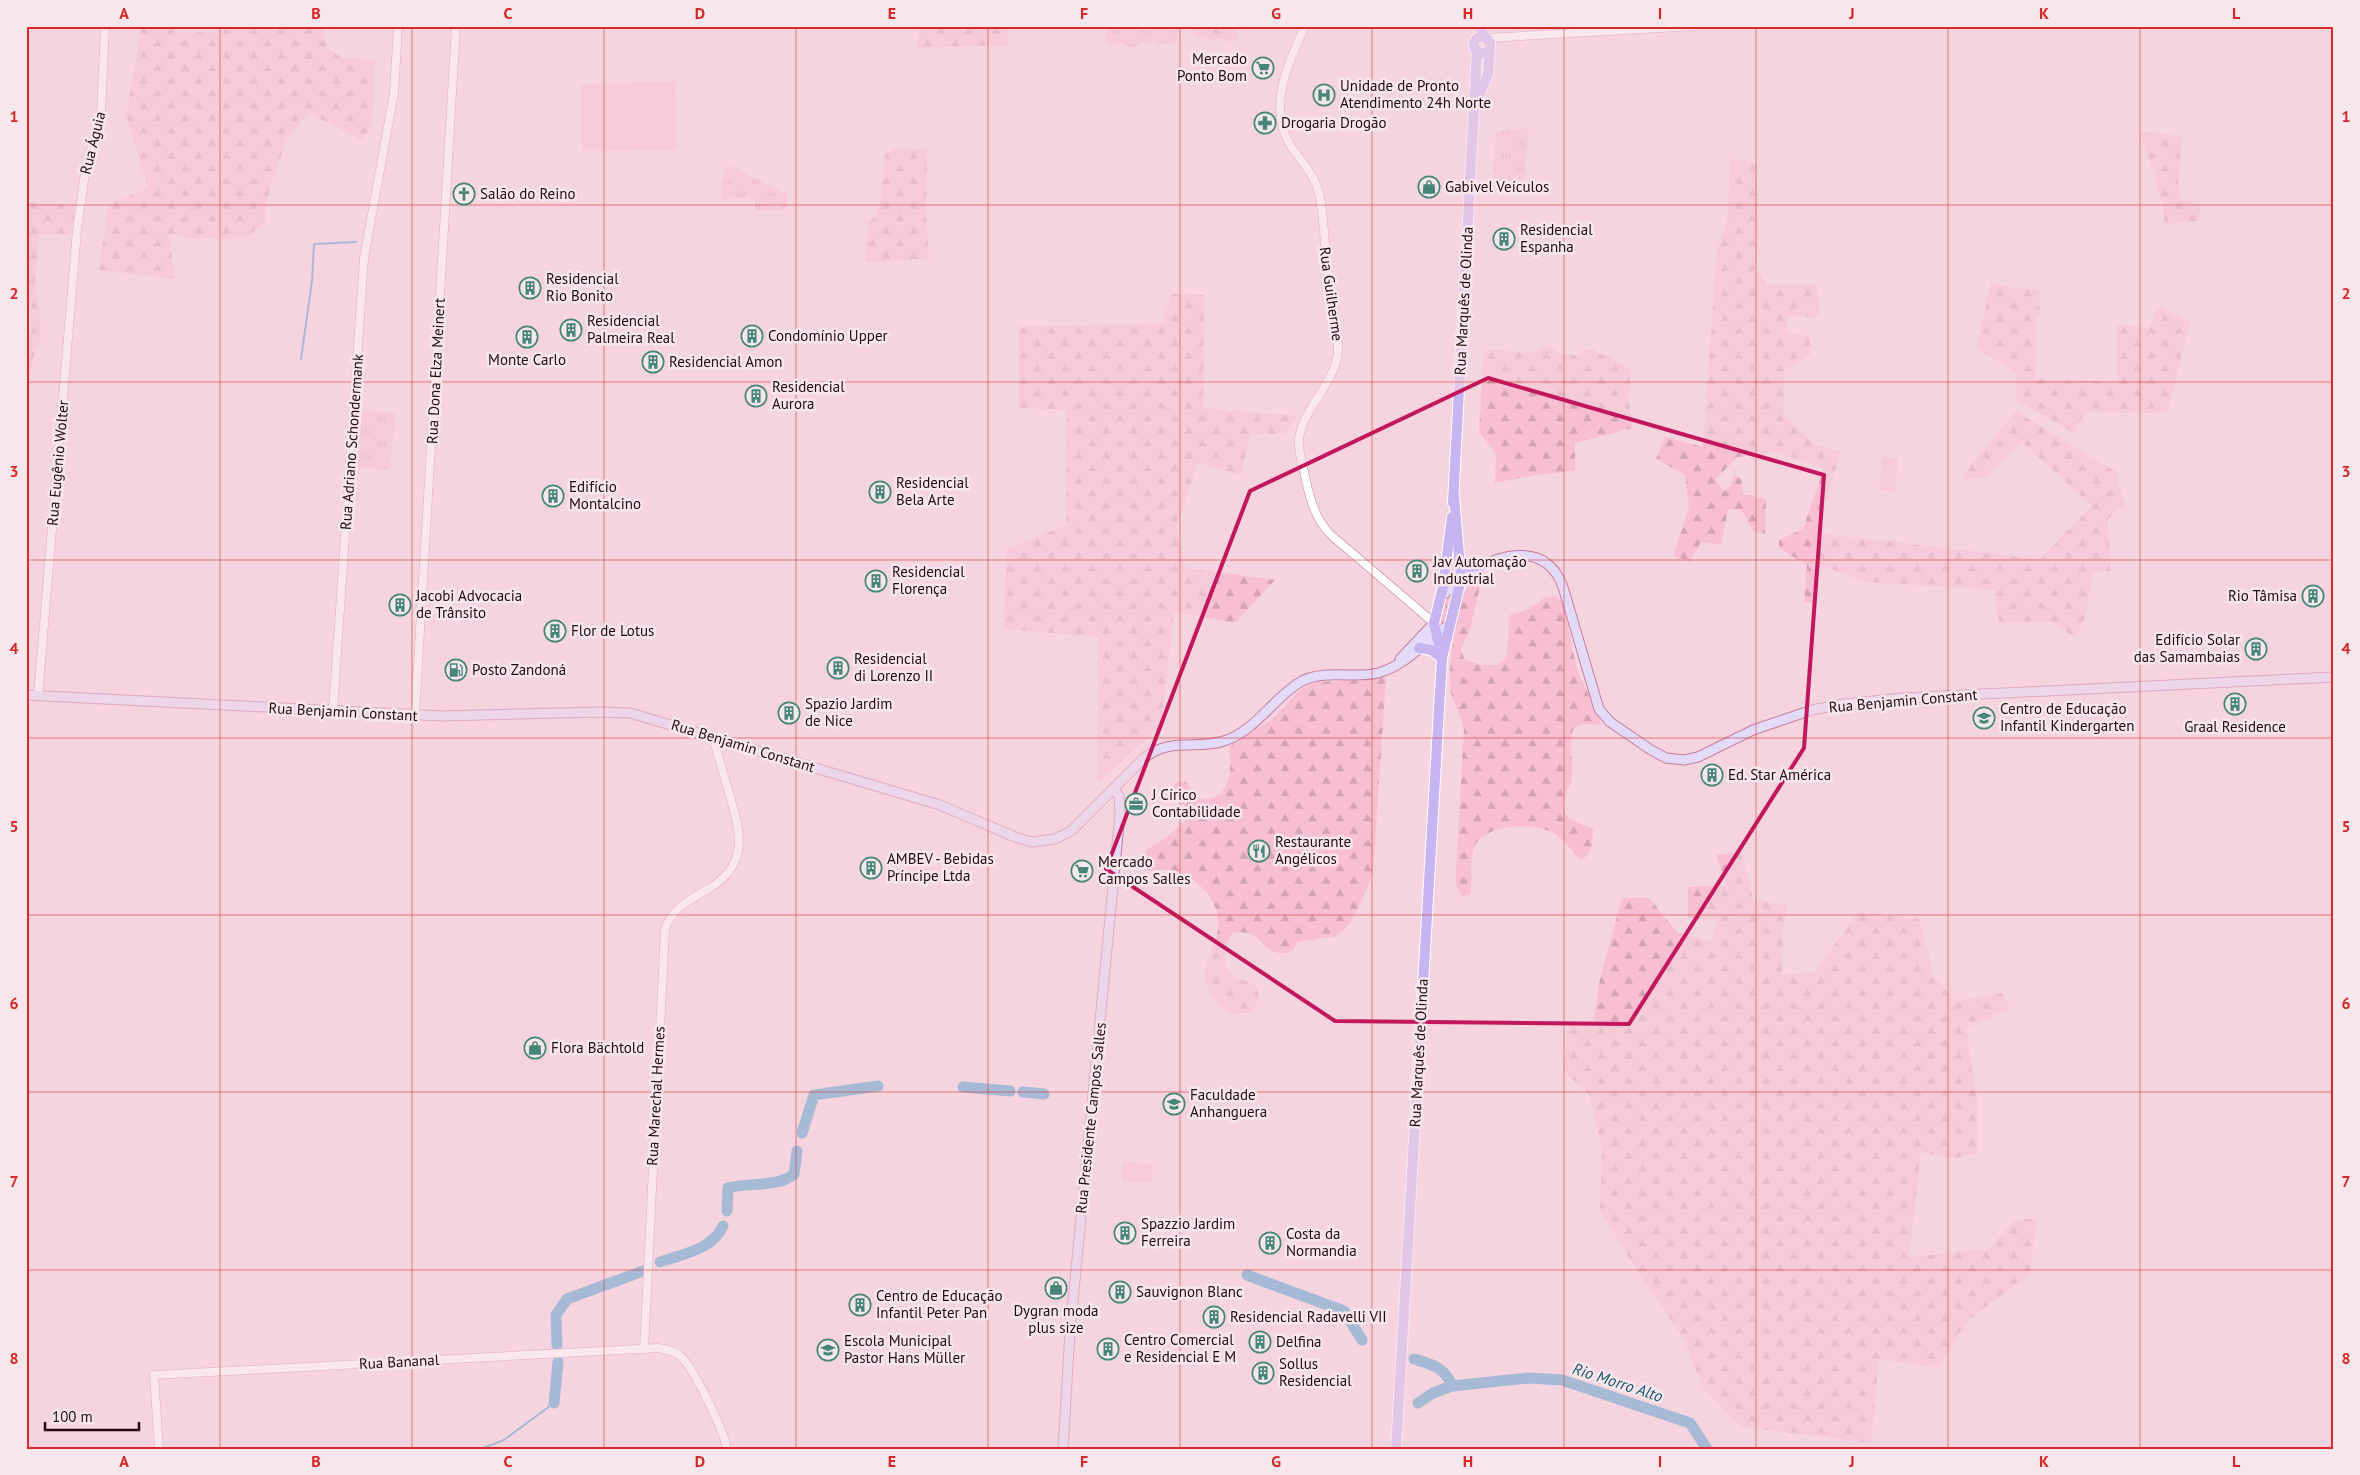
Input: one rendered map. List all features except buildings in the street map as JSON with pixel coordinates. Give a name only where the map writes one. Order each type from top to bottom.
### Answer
[{"type":"main road","points":[[1478,26],[1482,43]]},
{"type":"main road","name":"Rua Marquês de Olinda","points":[[1442,658],[1434,623],[1436,609],[1441,597],[1454,496],[1474,106],[1476,75],[1482,43]]},
{"type":"main road","name":"Rua Marquês de Olinda","points":[[1474,106],[1489,69],[1482,43]]},
{"type":"main road","points":[[1476,75],[1484,84]]},
{"type":"main road","name":"Rua Marquês de Olinda","points":[[1396,1449],[1442,658],[1461,579],[1454,496]]},
{"type":"main road","name":"Rua Benjamin Constant","points":[[1441,597],[1472,571],[1487,564],[1510,556],[1527,555],[1543,561],[1556,572],[1564,586],[1593,695],[1604,716],[1650,750],[1666,758],[1676,759],[1698,757],[1786,718],[1844,704],[1903,698],[2334,677]]},
{"type":"main road","points":[[1460,559],[1469,567],[1487,564]]},
{"type":"main road","name":"Rua Benjamin Constant","points":[[1457,598],[1467,581],[1487,564]]},
{"type":"main road","points":[[1441,597],[1452,594],[1457,598]]},
{"type":"main road","points":[[1392,668],[1434,623],[1441,626],[1450,624]]},
{"type":"main road","name":"Rua Benjamin Constant","points":[[26,695],[415,715],[459,716],[621,712],[657,720],[940,805],[1015,837],[1032,842],[1055,839],[1071,831],[1144,758],[1161,748],[1182,743],[1214,743],[1237,735],[1293,687],[1304,680],[1320,676],[1367,675],[1392,668],[1450,624]]},
{"type":"main road","points":[[1419,648],[1431,650],[1442,658]]},
{"type":"main road","name":"Rua Presidente Campos Salles","points":[[1063,1449],[1070,1332],[1120,814],[1119,796],[1114,788]]},
{"type":"street","name":"Rua Águia","points":[[78,230],[86,166],[101,114],[105,26]]},
{"type":"street","name":"Rua Adriano Schondermank","points":[[333,711],[364,258],[394,93],[398,26]]},
{"type":"street","name":"Rua Dona Elza Meinert","points":[[415,715],[456,26]]},
{"type":"street","name":"Rua Guilherme","points":[[1305,26],[1284,79],[1280,99],[1280,114],[1288,140],[1314,178],[1319,193],[1328,278],[1339,350],[1336,363],[1302,427],[1299,442],[1310,498],[1316,516],[1325,529],[1434,623]]},
{"type":"street","points":[[1482,43],[1501,39],[1696,26]]},
{"type":"street","name":"Rua Eugênio Wolter","points":[[38,696],[78,230]]},
{"type":"street","points":[[1419,610],[1436,609]]},
{"type":"street","name":"Rua Marechal Hermes","points":[[644,1349],[665,929],[670,917],[682,905],[724,878],[734,864],[740,845],[737,820],[713,738]]},
{"type":"street","points":[[644,1349],[671,1351],[684,1359],[718,1423],[727,1449]]},
{"type":"street","name":"Rua Bananal","points":[[159,1449],[154,1375],[644,1349]]},
{"type":"highlighted area","points":[[1488,378],[1824,475],[1804,748],[1629,1024],[1335,1021],[1106,869],[1250,491]]},
{"type":"green space","points":[[142,26],[172,26],[174,33],[209,32],[253,26],[322,26],[328,46],[339,56],[375,60],[372,126],[361,140],[309,113],[288,138],[270,185],[264,223],[245,239],[190,238],[169,233],[175,279],[99,270],[108,205],[148,188],[126,115]]},
{"type":"green space","points":[[921,26],[1008,26],[1008,45],[916,48]]},
{"type":"green space","points":[[1107,26],[1178,26],[1176,43],[1156,44],[1153,41],[1148,45],[1144,42],[1133,48],[1123,44],[1109,45],[1105,43]]},
{"type":"green space","points":[[1196,26],[1238,26],[1237,40],[1223,41],[1218,38],[1210,41],[1197,37],[1192,30]]},
{"type":"green space","points":[[675,82],[676,150],[582,151],[581,84]]},
{"type":"green space","points":[[1529,128],[1524,179],[1493,183],[1496,132]]},
{"type":"green space","points":[[2140,132],[2182,136],[2178,187],[2179,198],[2201,205],[2199,221],[2165,224],[2162,201]]},
{"type":"green space","points":[[894,149],[927,149],[926,213],[929,259],[865,262],[869,222],[877,215],[880,207],[885,154]]},
{"type":"green space","points":[[1731,159],[1757,163],[1758,244],[1755,271],[1761,275],[1765,284],[1817,284],[1819,317],[1786,316],[1788,334],[1810,336],[1811,354],[1784,370],[1784,415],[1813,444],[1840,452],[1817,533],[2040,559],[2092,506],[2022,442],[1985,478],[1963,479],[1970,466],[2016,411],[2116,472],[2124,504],[2108,519],[2110,571],[2093,572],[2085,617],[2075,638],[2053,622],[1999,623],[1995,590],[1864,582],[1826,567],[1819,570],[1816,603],[1804,602],[1807,565],[1779,548],[1779,540],[1803,529],[1824,468],[1776,452],[1737,457],[1715,480],[1724,491],[1730,486],[1735,475],[1741,479],[1743,494],[1766,499],[1765,534],[1754,532],[1742,511],[1728,509],[1721,545],[1701,542],[1690,562],[1673,556],[1689,507],[1685,475],[1656,459],[1665,437],[1703,447],[1717,249],[1727,226]]},
{"type":"green space","points":[[729,165],[787,194],[786,210],[755,210],[755,199],[721,199],[724,169]]},
{"type":"green space","points":[[26,202],[75,205],[71,235],[39,234],[35,284],[40,311],[41,341],[35,351],[28,384],[26,342],[32,331],[31,303],[26,300]]},
{"type":"green space","points":[[1991,282],[2013,288],[2039,290],[2040,315],[2036,319],[2035,379],[2117,382],[2117,325],[2150,328],[2158,307],[2190,322],[2167,413],[2085,412],[2074,433],[2016,400],[2017,373],[1977,348]]},
{"type":"green space","points":[[1173,294],[1204,295],[1203,408],[1297,416],[1285,434],[1250,434],[1241,475],[1198,463],[1176,527],[1185,568],[1275,580],[1235,623],[1174,612],[1161,726],[1097,783],[1098,637],[1004,629],[1007,549],[1066,525],[1067,410],[1019,408],[1019,327],[1161,323]]},
{"type":"green space","points":[[1548,343],[1558,353],[1578,356],[1583,350],[1596,349],[1597,354],[1607,355],[1631,370],[1628,399],[1633,428],[1575,443],[1575,471],[1535,475],[1495,483],[1496,453],[1482,437],[1479,430],[1484,351],[1497,350],[1529,353],[1537,351]]},
{"type":"green space","points":[[362,410],[395,413],[390,470],[357,467]]},
{"type":"green space","points":[[1882,457],[1898,458],[1895,491],[1879,490]]},
{"type":"green space","points":[[1453,515],[1457,578],[1448,587]]},
{"type":"green space","points":[[1481,576],[1482,579],[1470,629],[1461,649],[1464,659],[1486,665],[1498,664],[1503,661],[1508,648],[1510,615],[1529,609],[1545,597],[1556,596],[1563,603],[1577,670],[1599,716],[1601,725],[1583,724],[1574,728],[1571,739],[1572,777],[1564,804],[1568,817],[1593,829],[1592,847],[1588,855],[1581,860],[1558,836],[1545,829],[1521,826],[1496,830],[1485,835],[1477,842],[1472,856],[1470,894],[1462,897],[1456,884],[1456,871],[1464,729],[1452,697],[1450,677],[1456,623],[1462,599],[1474,578]]},
{"type":"green space","points":[[1452,598],[1446,623],[1439,621],[1444,599]]},
{"type":"green space","points":[[1386,677],[1373,873],[1361,902],[1351,922],[1336,936],[1297,942],[1293,951],[1275,952],[1268,949],[1251,935],[1233,933],[1225,952],[1228,972],[1236,978],[1254,984],[1258,990],[1258,997],[1253,1011],[1231,1015],[1216,1001],[1210,992],[1205,976],[1205,970],[1217,934],[1218,923],[1214,903],[1201,886],[1183,875],[1170,870],[1144,869],[1144,853],[1186,820],[1185,807],[1172,792],[1175,783],[1185,781],[1198,798],[1212,798],[1224,789],[1227,783],[1230,769],[1229,747],[1271,720],[1299,691],[1317,682],[1369,680]]},
{"type":"green space","points":[[1741,852],[1753,899],[1787,906],[1783,931],[1782,975],[1816,972],[1857,912],[1919,919],[1933,975],[1956,1001],[2002,993],[2010,1008],[1966,1028],[1977,1100],[1977,1153],[1952,1159],[1921,1152],[1909,1257],[1989,1249],[2013,1221],[2037,1218],[2030,1274],[1969,1319],[1938,1368],[1879,1359],[1871,1443],[1741,1427],[1703,1388],[1684,1340],[1636,1269],[1600,1210],[1602,1149],[1589,1094],[1563,1071],[1569,1021],[1593,1024],[1600,979],[1622,898],[1649,898],[1678,933],[1712,941],[1717,921],[1688,918],[1688,887],[1727,886],[1716,855]]},
{"type":"green space","points":[[1123,1162],[1153,1164],[1152,1182],[1122,1181]]},
{"type":"waterway","points":[[301,359],[312,281],[314,244],[356,242]]},
{"type":"waterway","points":[[802,1133],[814,1095],[878,1086]]},
{"type":"waterway","points":[[963,1087],[1010,1091]]},
{"type":"waterway","points":[[1023,1092],[1044,1094]]},
{"type":"waterway","points":[[727,1211],[728,1188],[771,1183],[787,1178],[794,1174],[797,1151]]},
{"type":"waterway","points":[[660,1262],[705,1245],[718,1234],[723,1226]]},
{"type":"waterway","points":[[557,1345],[556,1315],[567,1299],[643,1271]]},
{"type":"waterway","points":[[1247,1275],[1344,1311],[1362,1340]]},
{"type":"waterway","points":[[1414,1359],[1437,1367],[1446,1374],[1452,1386]]},
{"type":"waterway","points":[[554,1403],[558,1362]]},
{"type":"waterway","name":"Rio Morro Alto","points":[[1418,1403],[1433,1393],[1452,1386],[1528,1378],[1562,1380],[1690,1423],[1707,1449]]},
{"type":"waterway","points":[[481,1449],[504,1440],[554,1403]]},
{"type":"place","name":"Mercado Ponto Bom","points":[[1263,68]]},
{"type":"place","name":"Unidade de Pronto Atendimento 24h Norte","points":[[1324,95]]},
{"type":"place","name":"Drogaria Drogão","points":[[1265,123]]},
{"type":"place","name":"Gabivel Veículos","points":[[1429,187]]},
{"type":"place","name":"Salão do Reino","points":[[464,194]]},
{"type":"place","name":"Residencial Espanha","points":[[1504,239]]},
{"type":"place","name":"Residencial Rio Bonito","points":[[530,288]]},
{"type":"place","name":"Residencial Palmeira Real","points":[[571,330]]},
{"type":"place","name":"Condomínio Upper","points":[[752,336]]},
{"type":"place","name":"Monte Carlo","points":[[527,337]]},
{"type":"place","name":"Residencial Amon","points":[[653,362]]},
{"type":"place","name":"Residencial Aurora","points":[[756,396]]},
{"type":"place","name":"Residencial Bela Arte","points":[[880,492]]},
{"type":"place","name":"Edifício Montalcino","points":[[553,496]]},
{"type":"place","name":"Jav Automação Industrial","points":[[1417,571]]},
{"type":"place","name":"Residencial Florença","points":[[876,581]]},
{"type":"place","name":"Rio Tâmisa","points":[[2313,596]]},
{"type":"place","name":"Jacobi Advocacia de Trânsito","points":[[400,605]]},
{"type":"place","name":"Flor de Lotus","points":[[555,631]]},
{"type":"place","name":"Edifício Solar das Samambaias","points":[[2256,649]]},
{"type":"place","name":"Residencial di Lorenzo II","points":[[838,668]]},
{"type":"place","name":"Posto Zandoná","points":[[456,670]]},
{"type":"place","name":"Graal Residence","points":[[2235,704]]},
{"type":"place","name":"Spazio Jardim de Nice","points":[[789,713]]},
{"type":"place","name":"Centro de Educação Infantil Kindergarten","points":[[1984,718]]},
{"type":"place","name":"Ed. Star América","points":[[1712,775]]},
{"type":"place","name":"J Círico Contabilidade","points":[[1136,804]]},
{"type":"place","name":"Restaurante Angélicos","points":[[1259,851]]},
{"type":"place","name":"AMBEV - Bebidas Príncipe Ltda","points":[[871,868]]},
{"type":"place","name":"Mercado Campos Salles","points":[[1082,871]]},
{"type":"place","name":"Flora Bächtold","points":[[535,1048]]},
{"type":"place","name":"Faculdade Anhanguera","points":[[1174,1104]]},
{"type":"place","name":"Spazzio Jardim Ferreira","points":[[1125,1233]]},
{"type":"place","name":"Costa da Normandia","points":[[1270,1243]]},
{"type":"place","name":"Dygran moda plus size","points":[[1056,1288]]},
{"type":"place","name":"Sauvignon Blanc","points":[[1120,1292]]},
{"type":"place","name":"Centro de Educação Infantil Peter Pan","points":[[860,1305]]},
{"type":"place","name":"Residencial Radavelli VII","points":[[1214,1317]]},
{"type":"place","name":"Delfina","points":[[1260,1342]]},
{"type":"place","name":"Centro Comercial e Residencial E M","points":[[1108,1349]]},
{"type":"place","name":"Escola Municipal Pastor Hans Müller","points":[[828,1350]]},
{"type":"place","name":"Sollus Residencial","points":[[1263,1373]]}]
